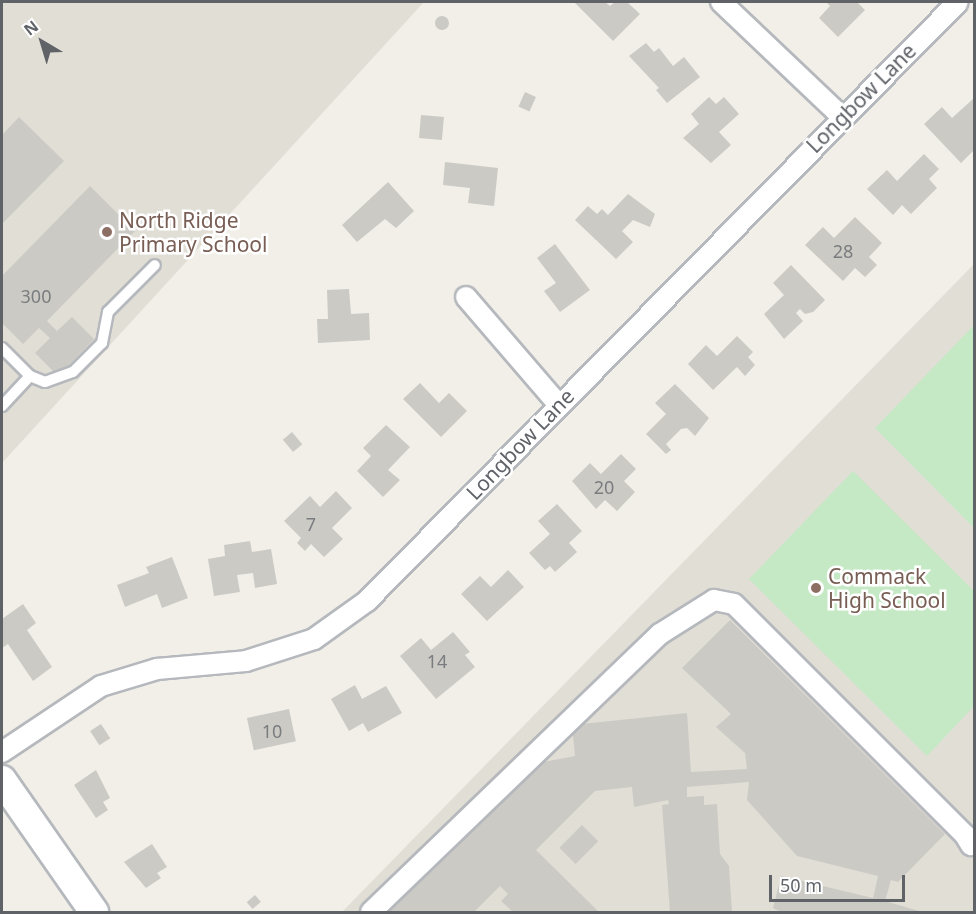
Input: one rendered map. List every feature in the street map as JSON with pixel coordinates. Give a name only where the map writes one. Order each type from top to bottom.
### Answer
[{"type":"main road","points":[[2,780],[94,912]]},
{"type":"street","points":[[721,2],[841,116]]},
{"type":"street","name":"Longbow Lane","points":[[2,752],[101,686],[157,669],[246,661],[314,639],[367,601],[841,116],[958,2]]},
{"type":"street","points":[[466,297],[558,404]]},
{"type":"street","points":[[371,912],[660,634],[714,600],[734,604],[965,835],[973,846]]},
{"type":"lane","points":[[2,348],[30,376],[45,382],[73,372],[102,343],[108,312],[155,265]]},
{"type":"lane","points":[[2,406],[30,376]]},
{"type":"shaded area","name":"North Ridge Primary School","points":[[2,2],[424,2],[2,463]]},
{"type":"shaded area","name":"Commack High School","points":[[974,264],[974,912],[342,912]]},
{"type":"green space","points":[[974,325],[974,528],[875,428]]},
{"type":"green space","points":[[853,471],[974,591],[974,706],[927,756],[749,579]]},
{"type":"building","points":[[574,2],[605,2],[610,6],[615,2],[627,2],[640,14],[613,41]]},
{"type":"building","points":[[826,2],[857,2],[865,10],[838,37],[819,18],[830,6]]},
{"type":"building","points":[[439,16],[445,16],[449,23],[445,30],[439,30],[435,26],[435,20]]},
{"type":"building","points":[[646,43],[654,52],[659,48],[673,66],[684,57],[700,77],[667,103],[656,90],[659,88],[629,56]]},
{"type":"building","points":[[525,92],[536,97],[529,111],[518,107]]},
{"type":"building","points":[[709,97],[716,104],[724,97],[739,114],[719,132],[731,145],[711,163],[683,138],[699,124],[691,114]]},
{"type":"building","points":[[974,98],[974,150],[961,163],[924,124],[942,107],[952,118]]},
{"type":"building","points":[[421,115],[444,117],[442,140],[419,138]]},
{"type":"building","points":[[19,117],[64,161],[2,224],[2,135]]},
{"type":"building","points":[[924,154],[939,169],[929,179],[937,188],[911,214],[902,205],[893,215],[867,189],[887,170],[897,181]]},
{"type":"building","points":[[445,162],[498,168],[494,206],[468,203],[470,188],[443,185]]},
{"type":"building","points":[[388,182],[414,211],[396,228],[385,219],[357,242],[342,225]]},
{"type":"building","points":[[90,186],[135,231],[47,321],[57,331],[72,317],[94,339],[58,376],[35,353],[50,338],[39,328],[23,344],[2,323],[2,276]]},
{"type":"building","points":[[628,194],[655,214],[650,227],[633,220],[622,231],[633,242],[616,259],[575,220],[588,206],[597,214],[602,209],[608,215]]},
{"type":"building","points":[[855,217],[882,243],[869,257],[877,265],[865,277],[855,268],[843,281],[805,245],[823,227],[834,238]]},
{"type":"building","points":[[555,244],[590,290],[560,312],[544,291],[556,283],[537,258]]},
{"type":"building","points":[[791,265],[825,300],[813,312],[805,314],[800,309],[796,313],[803,321],[784,339],[764,314],[784,295],[773,283]]},
{"type":"building","points":[[349,289],[351,314],[369,313],[370,340],[318,343],[317,319],[328,319],[327,290]]},
{"type":"building","points":[[737,336],[753,352],[748,357],[755,365],[745,376],[737,367],[713,390],[688,364],[706,345],[717,356]]},
{"type":"building","points":[[420,383],[439,403],[449,393],[467,411],[441,437],[403,399]]},
{"type":"building","points":[[675,384],[709,418],[695,436],[687,428],[681,429],[666,444],[671,450],[666,454],[646,434],[666,414],[655,403]]},
{"type":"building","points":[[386,425],[410,447],[388,470],[400,480],[383,497],[357,471],[371,456],[363,448]]},
{"type":"building","points":[[292,432],[302,444],[293,452],[283,440]]},
{"type":"building","points":[[621,454],[636,469],[624,481],[635,492],[617,511],[605,500],[596,509],[572,481],[590,463],[601,474]]},
{"type":"building","points":[[336,491],[352,508],[332,528],[343,539],[324,557],[311,544],[305,551],[297,543],[301,538],[284,521],[310,496],[320,507]]},
{"type":"building","points":[[557,504],[582,531],[569,543],[577,552],[555,572],[550,566],[545,570],[529,553],[550,534],[538,521]]},
{"type":"building","points":[[250,541],[252,552],[271,549],[277,584],[255,588],[253,573],[237,575],[240,592],[214,596],[208,559],[225,556],[224,545]]},
{"type":"building","points":[[172,557],[188,598],[162,608],[157,594],[125,607],[117,585],[149,573],[146,567]]},
{"type":"building","points":[[508,570],[524,587],[487,621],[461,594],[480,576],[491,587]]},
{"type":"building","points":[[23,604],[36,623],[27,630],[52,667],[33,681],[8,644],[2,648],[2,619]]},
{"type":"building","points":[[730,620],[945,834],[898,882],[891,880],[885,901],[922,912],[781,912],[773,908],[781,876],[873,898],[878,876],[797,856],[747,800],[749,782],[687,787],[687,797],[704,796],[704,805],[717,804],[720,854],[729,866],[732,912],[670,912],[662,805],[669,804],[668,800],[634,807],[632,787],[595,791],[536,850],[599,912],[513,912],[501,901],[508,894],[500,886],[474,912],[390,912],[390,908],[533,764],[575,756],[572,725],[687,713],[691,772],[747,769],[745,753],[716,727],[731,714],[682,668]]},
{"type":"building","points":[[453,632],[470,652],[465,655],[475,667],[436,699],[400,656],[421,638],[431,650]]},
{"type":"building","points":[[355,685],[362,699],[386,686],[402,713],[368,732],[363,723],[349,731],[331,699]]},
{"type":"building","points":[[289,709],[296,741],[254,750],[247,718]]},
{"type":"building","points":[[101,724],[110,738],[99,745],[90,731]]},
{"type":"building","points":[[96,770],[110,798],[103,802],[108,810],[96,818],[74,785]]},
{"type":"building","points":[[582,825],[598,841],[576,864],[559,848]]},
{"type":"building","points":[[152,844],[167,867],[157,873],[161,878],[146,888],[124,862]]},
{"type":"building","points":[[255,895],[261,902],[253,909],[247,902]]},
{"type":"place","name":"North Ridge Primary School","points":[[107,232]]},
{"type":"place","name":"Commack High School","points":[[816,588]]}]
